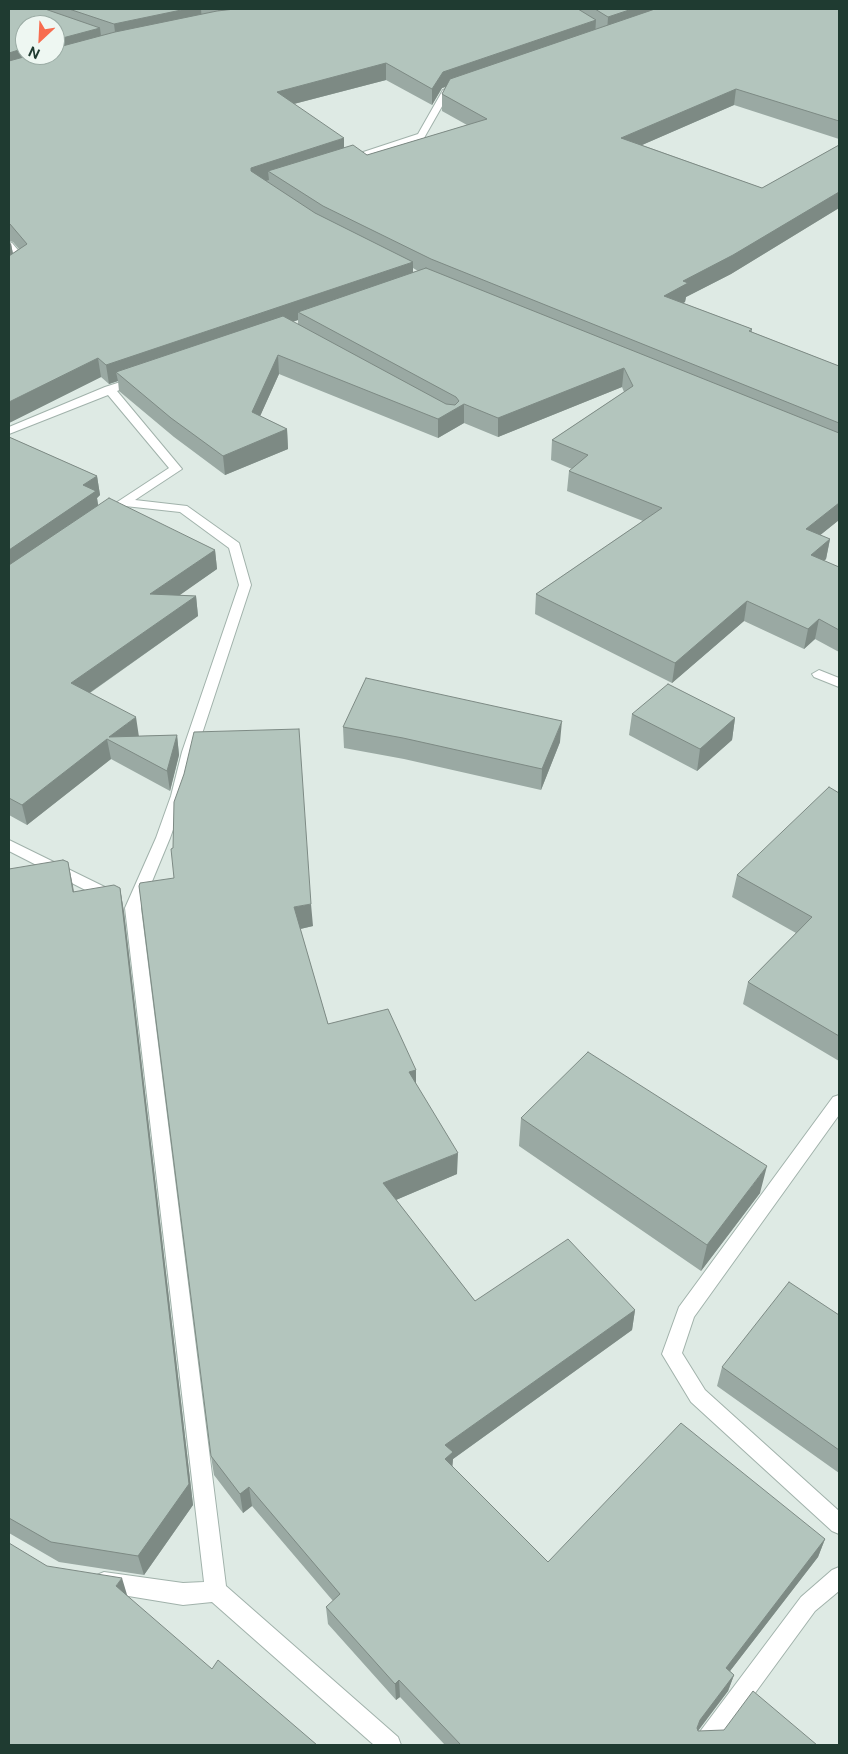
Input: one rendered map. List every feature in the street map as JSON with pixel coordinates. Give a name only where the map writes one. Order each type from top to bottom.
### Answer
[{"type":"street","points":[[339,161],[420,136],[446,92],[464,86]]},
{"type":"street","points":[[9,245],[23,262],[9,272]]},
{"type":"street","points":[[9,431],[109,389],[146,377]]},
{"type":"street","points":[[90,524],[176,469],[109,389]]},
{"type":"street","points":[[123,502],[183,509],[235,546],[244,585],[189,752],[178,796],[163,838],[133,908],[216,1591],[390,1745]]},
{"type":"street","points":[[819,674],[839,683]]},
{"type":"street","points":[[9,845],[133,908]]},
{"type":"street","points":[[36,873],[55,868]]},
{"type":"street","points":[[839,1102],[686,1313],[672,1354],[698,1396],[839,1524]]},
{"type":"street","points":[[704,1745],[808,1604],[839,1577]]},
{"type":"street","points":[[85,1579],[183,1594],[216,1591]]},
{"type":"building","points":[[9,9],[45,9],[62,15],[15,15],[15,51],[9,53]]},
{"type":"building","points":[[69,9],[186,9],[114,24]]},
{"type":"building","points":[[235,9],[578,9],[596,20],[443,72],[432,89],[386,63],[277,92],[344,138],[251,168],[251,171],[315,213],[413,262],[106,365],[98,358],[9,402],[9,256],[27,244],[9,223],[9,61],[15,59],[15,65],[65,65],[65,45],[115,32]]},
{"type":"building","points":[[595,9],[632,9],[608,17]]},
{"type":"building","points":[[655,9],[839,9],[839,121],[736,89],[621,138],[762,188],[839,145],[839,192],[733,255],[683,281],[688,283],[664,296],[752,329],[749,331],[839,366],[839,423],[431,259],[323,206],[268,171],[353,145],[367,155],[487,119],[442,94],[450,79]]},
{"type":"building","points":[[65,16],[100,28],[65,37]]},
{"type":"building","points":[[426,268],[839,433],[839,503],[806,529],[830,539],[811,555],[839,567],[839,630],[819,619],[808,629],[747,601],[675,663],[536,594],[662,508],[569,471],[588,455],[552,440],[633,386],[624,368],[498,418],[464,404],[438,419],[278,355],[252,412],[287,429],[223,456],[171,418],[116,372],[283,316],[446,404],[455,405],[459,401],[456,397],[298,312]]},
{"type":"building","points":[[9,437],[97,476],[83,485],[96,491],[9,550]]},
{"type":"building","points":[[109,498],[215,550],[150,594],[196,596],[71,683],[136,717],[109,737],[177,735],[167,771],[107,739],[22,805],[9,798],[9,565]]},
{"type":"building","points":[[366,678],[562,721],[542,769],[403,738],[343,727]]},
{"type":"building","points":[[668,684],[735,718],[700,749],[632,714]]},
{"type":"building","points":[[299,729],[311,904],[294,907],[328,1024],[388,1009],[416,1070],[409,1072],[458,1153],[383,1183],[475,1301],[568,1239],[635,1310],[445,1445],[453,1452],[445,1459],[548,1562],[681,1423],[825,1539],[726,1668],[734,1675],[700,1720],[697,1728],[698,1731],[724,1730],[753,1691],[817,1745],[461,1745],[399,1680],[395,1684],[326,1607],[340,1594],[249,1487],[240,1494],[211,1456],[139,886],[140,883],[174,878],[171,849],[173,848],[174,802],[184,774],[194,732]]},
{"type":"building","points":[[829,787],[839,793],[839,1036],[748,982],[812,917],[737,875]]},
{"type":"building","points":[[63,860],[68,862],[73,892],[114,885],[120,888],[189,1484],[138,1556],[51,1542],[9,1518],[9,869]]},
{"type":"building","points":[[588,1052],[767,1166],[707,1245],[521,1118]]},
{"type":"building","points":[[789,1282],[839,1315],[839,1450],[722,1367]]},
{"type":"building","points":[[9,1543],[47,1566],[122,1578],[116,1586],[212,1669],[218,1660],[317,1745],[9,1745]]}]
